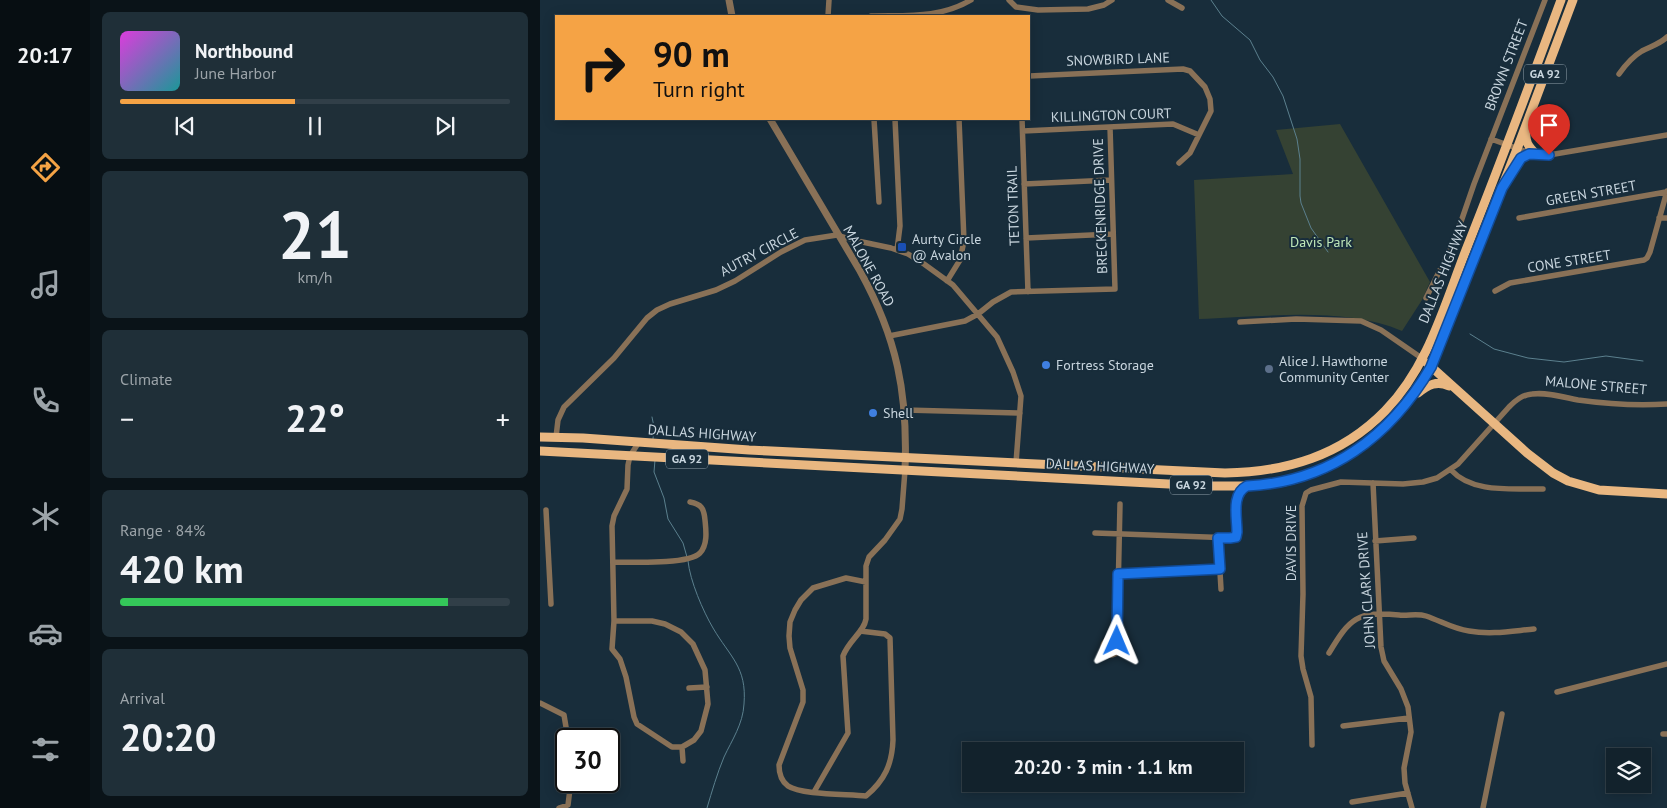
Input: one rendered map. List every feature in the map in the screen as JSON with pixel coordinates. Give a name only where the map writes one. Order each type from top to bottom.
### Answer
[{"type":"main road","name":"DALLAS HIGHWAY","points":[[540,437],[749,450],[906,456],[1225,473],[1259,472],[1297,464],[1336,448],[1369,426],[1399,396],[1423,359],[1508,145],[1561,0]]},
{"type":"main road","name":"DALLAS HIGHWAY","points":[[540,451],[1226,486],[1284,482],[1314,473],[1349,456],[1373,438],[1412,397],[1431,367],[1502,188],[1573,0]]},
{"type":"main road","points":[[1526,125],[1526,142],[1529,148],[1536,154]]},
{"type":"main road","points":[[1502,188],[1519,160],[1525,156],[1536,154]]},
{"type":"main road","points":[[1423,359],[1455,390],[1540,464],[1568,481],[1599,490],[1667,494]]},
{"type":"main road","points":[[1412,397],[1434,384],[1446,385],[1455,390]]},
{"type":"street","points":[[729,0],[732,15]]},
{"type":"street","points":[[828,15],[829,0]]},
{"type":"street","points":[[904,15],[938,14],[959,7],[971,0]]},
{"type":"street","points":[[1009,0],[1016,7],[1038,10],[1088,9],[1104,6],[1112,0]]},
{"type":"street","points":[[1168,0],[1182,8]]},
{"type":"street","name":"BROWN STREET","points":[[1426,298],[1454,242],[1491,139],[1545,0]]},
{"type":"street","points":[[1619,74],[1630,59],[1662,42],[1667,37]]},
{"type":"street","name":"SNOWBIRD LANE","points":[[1030,76],[1190,71],[1205,87],[1210,99],[1211,111],[1190,153],[1179,163]]},
{"type":"street","name":"MALONE ROAD","points":[[771,120],[873,295],[889,336],[901,379],[905,410],[905,470]]},
{"type":"street","points":[[874,120],[879,202]]},
{"type":"street","points":[[895,120],[900,226],[897,250]]},
{"type":"street","points":[[947,281],[960,260],[964,241],[959,120]]},
{"type":"street","name":"TETON TRAIL","points":[[1022,120],[1028,292]]},
{"type":"street","name":"KILLINGTON COURT","points":[[1023,131],[1174,124],[1199,135]]},
{"type":"street","name":"BRECKENRIDGE DRIVE","points":[[889,336],[965,321],[1011,292],[1115,289],[1110,127]]},
{"type":"street","points":[[1491,139],[1536,154],[1557,154],[1667,135]]},
{"type":"street","points":[[1024,184],[1111,180]]},
{"type":"street","points":[[1667,191],[1659,218],[1667,218]]},
{"type":"street","name":"GREEN STREET","points":[[1519,218],[1667,191]]},
{"type":"street","name":"CONE STREET","points":[[1496,292],[1510,283],[1640,262],[1647,258],[1659,218]]},
{"type":"street","points":[[1026,238],[1113,234]]},
{"type":"street","name":"AUTRY CIRCLE","points":[[556,437],[558,420],[564,407],[614,358],[647,318],[657,310],[670,304],[716,290],[805,240],[837,235],[908,254],[953,285],[997,336],[1021,396],[1016,463]]},
{"type":"street","points":[[1240,322],[1296,319],[1361,321],[1381,330],[1423,359]]},
{"type":"street","name":"MALONE STREET","points":[[1493,424],[1516,400],[1526,395],[1535,394],[1600,402],[1667,404]]},
{"type":"street","points":[[905,410],[1020,413]]},
{"type":"street","name":"DAVIS DRIVE","points":[[1312,745],[1311,697],[1302,669],[1301,656],[1303,499],[1306,493],[1336,483],[1403,484],[1423,482],[1437,478],[1451,470],[1493,424]]},
{"type":"street","points":[[614,621],[652,621],[666,624],[681,632],[693,644],[705,670],[708,704],[702,731],[694,740],[682,747],[672,747],[637,724],[620,659],[612,649],[614,621],[612,526],[614,516],[625,495],[630,456],[639,442]]},
{"type":"street","points":[[814,792],[848,733],[843,656],[846,646],[865,626],[866,566],[869,557],[886,540],[900,519],[905,470]]},
{"type":"street","points":[[1451,470],[1462,479],[1476,486],[1543,489]]},
{"type":"street","name":"JOHN CLARK DRIVE","points":[[1373,483],[1381,647],[1384,661],[1401,689],[1408,707],[1411,732],[1404,768],[1412,808]]},
{"type":"street","points":[[1095,533],[1218,538],[1236,537],[1237,496],[1234,491],[1226,486]]},
{"type":"street","points":[[1237,496],[1242,488],[1247,486]]},
{"type":"street","points":[[613,562],[678,561],[693,558],[701,552],[706,543],[705,517],[703,508],[698,504],[690,502]]},
{"type":"street","points":[[1117,641],[1120,504]]},
{"type":"street","points":[[546,510],[551,604]]},
{"type":"street","points":[[1218,538],[1221,589]]},
{"type":"street","points":[[1375,540],[1414,538]]},
{"type":"street","points":[[540,555],[548,554]]},
{"type":"street","points":[[1118,574],[1220,569]]},
{"type":"street","points":[[860,631],[885,634],[890,638],[893,740],[889,766],[883,777],[866,796],[814,792],[790,787],[784,783],[779,773],[779,765],[802,702],[802,690],[790,648],[790,622],[801,600],[813,588],[846,578],[866,582]]},
{"type":"street","points":[[1329,653],[1351,622],[1379,613],[1420,615],[1454,628],[1486,634],[1534,629]]},
{"type":"street","points":[[1557,692],[1667,664]]},
{"type":"street","points":[[689,688],[707,687]]},
{"type":"street","points":[[540,703],[564,715],[566,728]]},
{"type":"street","points":[[1483,808],[1502,714]]},
{"type":"street","points":[[1343,726],[1409,718]]},
{"type":"street","points":[[682,747],[682,761]]},
{"type":"street","points":[[559,808],[568,805],[570,793]]},
{"type":"street","points":[[1352,802],[1408,794]]},
{"type":"green space","name":"Davis Park","points":[[1340,124],[1430,282],[1422,300],[1402,331],[1379,323],[1355,318],[1329,316],[1275,315],[1199,319],[1194,180],[1293,174],[1276,130]]},
{"type":"waterway","points":[[1211,0],[1222,16],[1250,40],[1260,60],[1273,77],[1283,96],[1297,139],[1300,159],[1301,203],[1311,228],[1328,252]]},
{"type":"waterway","points":[[1470,334],[1494,349],[1528,358],[1564,362],[1606,356],[1643,361]]},
{"type":"waterway","points":[[652,417],[654,427],[653,439]]},
{"type":"waterway","points":[[655,460],[654,472],[664,498],[668,519],[683,543],[687,557]]},
{"type":"waterway","points":[[688,561],[691,578],[701,605],[713,628],[736,663],[743,681],[744,691],[742,718],[721,763],[707,808]]},
{"type":"place","name":"Aurty Circle @ Avalon","points":[[902,247]]},
{"type":"place","name":"Fortress Storage","points":[[1046,365]]},
{"type":"place","name":"Alice J. Hawthorne Community Center","points":[[1269,369]]},
{"type":"place","name":"Shell","points":[[873,413]]},
{"type":"route","points":[[1117,641],[1118,574],[1220,569],[1218,538],[1236,537],[1237,496],[1242,488],[1284,482],[1314,473],[1361,448],[1401,411],[1431,367],[1502,188],[1516,163],[1529,154],[1549,155]]}]
